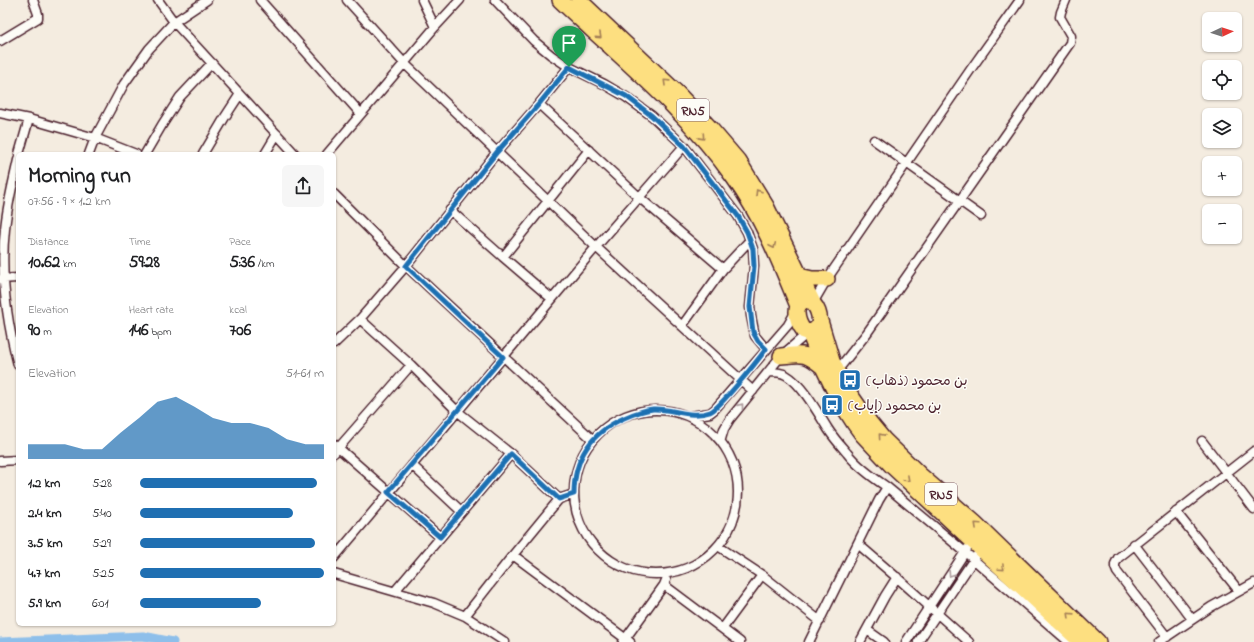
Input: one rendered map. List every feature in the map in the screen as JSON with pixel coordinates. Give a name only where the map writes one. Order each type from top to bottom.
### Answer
[{"type":"highway","name":"RN5","points":[[560,0],[681,114],[719,158],[746,196],[764,228],[789,282],[797,308],[798,320],[804,331],[809,332],[830,369],[846,411],[862,434],[973,550],[1015,580],[1081,642]]},
{"type":"highway","name":"RN5","points":[[579,0],[677,93],[739,162],[766,206],[817,310],[830,355],[830,369],[870,423],[896,453],[975,523],[1098,642]]},
{"type":"highway","points":[[799,276],[827,279]]},
{"type":"highway","points":[[797,308],[800,303],[805,300],[813,303]]},
{"type":"highway","points":[[809,332],[816,329],[820,325],[820,321]]},
{"type":"highway","points":[[781,356],[800,354],[808,356],[830,369]]},
{"type":"street","points":[[0,41],[38,18],[33,0]]},
{"type":"street","points":[[158,0],[174,22],[293,152]]},
{"type":"street","points":[[90,152],[95,138],[124,84],[149,49],[174,22],[207,0]]},
{"type":"street","points":[[260,0],[361,114]]},
{"type":"street","points":[[422,0],[435,27]]},
{"type":"street","points":[[329,152],[435,27],[460,0]]},
{"type":"street","points":[[495,0],[534,41],[551,55],[569,67],[626,96],[652,116],[684,146],[738,216],[747,232],[753,249],[754,266],[750,307],[751,316],[755,336],[766,349]]},
{"type":"street","points":[[813,303],[827,279],[1020,0]]},
{"type":"street","points":[[830,369],[867,333],[1070,43],[1072,39],[1071,36],[1060,17],[1066,0]]},
{"type":"street","points":[[352,2],[404,63],[596,247],[753,391]]},
{"type":"street","points":[[146,152],[180,97],[212,63]]},
{"type":"street","points":[[336,342],[360,319],[406,266],[497,152],[569,67]]},
{"type":"street","points":[[204,152],[240,94]]},
{"type":"street","points":[[539,104],[640,198],[723,269]]},
{"type":"street","points":[[0,113],[29,119],[95,138],[131,152]]},
{"type":"street","points":[[20,152],[29,119]]},
{"type":"street","points":[[266,152],[277,134]]},
{"type":"street","points":[[874,140],[981,216]]},
{"type":"street","points":[[336,556],[596,247],[684,146]]},
{"type":"street","points":[[502,257],[589,150]]},
{"type":"street","points":[[16,169],[4,230],[2,279],[16,355]]},
{"type":"street","points":[[336,196],[406,266],[592,439]]},
{"type":"street","points":[[450,210],[502,257],[552,299]]},
{"type":"street","points":[[682,326],[723,269],[750,240]]},
{"type":"street","points":[[2,279],[16,278]]},
{"type":"street","points":[[691,416],[710,413],[715,409],[788,325],[797,308]]},
{"type":"street","points":[[360,319],[457,411],[511,454],[559,499]]},
{"type":"street","points":[[721,439],[728,422],[781,356],[809,332]]},
{"type":"street","points":[[336,447],[411,366]]},
{"type":"street","points":[[768,372],[785,374],[790,377],[807,396],[829,431],[856,464],[973,550],[1069,642]]},
{"type":"street","points":[[653,409],[691,416],[714,430],[727,448],[736,475],[738,497],[734,518],[725,536],[710,556],[692,566],[668,575],[641,573],[623,567],[605,557],[593,545],[585,534],[580,522],[574,500],[574,482],[581,457],[592,439],[612,424],[634,414],[653,409]]},
{"type":"street","points":[[1202,441],[1254,509]]},
{"type":"street","points":[[336,449],[440,537]]},
{"type":"street","points":[[1167,637],[1117,572],[1115,562],[1134,544],[1254,451]]},
{"type":"street","points":[[395,591],[511,454]]},
{"type":"street","points":[[0,461],[16,460]]},
{"type":"street","points":[[412,466],[462,512]]},
{"type":"street","points":[[809,642],[887,486]]},
{"type":"street","points":[[465,616],[559,499],[574,494]]},
{"type":"street","points":[[1176,512],[1239,591]]},
{"type":"street","points":[[858,544],[969,642]]},
{"type":"street","points":[[1134,544],[1192,620]]},
{"type":"street","points":[[718,546],[762,575],[820,621]]},
{"type":"street","points":[[906,642],[930,607],[973,550]]},
{"type":"street","points":[[918,642],[938,614],[973,550]]},
{"type":"street","points":[[513,555],[626,641],[664,586],[668,575]]},
{"type":"street","points":[[336,575],[434,603],[465,616],[505,642]]},
{"type":"street","points":[[722,628],[762,575]]},
{"type":"street","points":[[860,642],[897,577]]},
{"type":"street","points":[[1159,642],[1192,620],[1254,583]]},
{"type":"street","points":[[664,586],[740,642]]},
{"type":"street","points":[[867,630],[884,642]]},
{"type":"waterway","points":[[0,642],[143,636],[173,642]]},
{"type":"place","name":"بن محمود (ذهاب)","points":[[850,380]]},
{"type":"place","name":"بن محمود (إياب)","points":[[832,405]]},
{"type":"route","points":[[569,67],[626,96],[652,116],[684,146],[738,216],[747,232],[753,249],[754,266],[750,307],[753,332],[758,341],[766,349],[713,411],[691,416],[682,413],[653,409],[634,414],[612,424],[592,439],[581,457],[574,482],[574,494],[559,499],[511,454],[440,537],[388,492],[402,478],[503,357],[406,266],[497,152],[569,67]]}]
